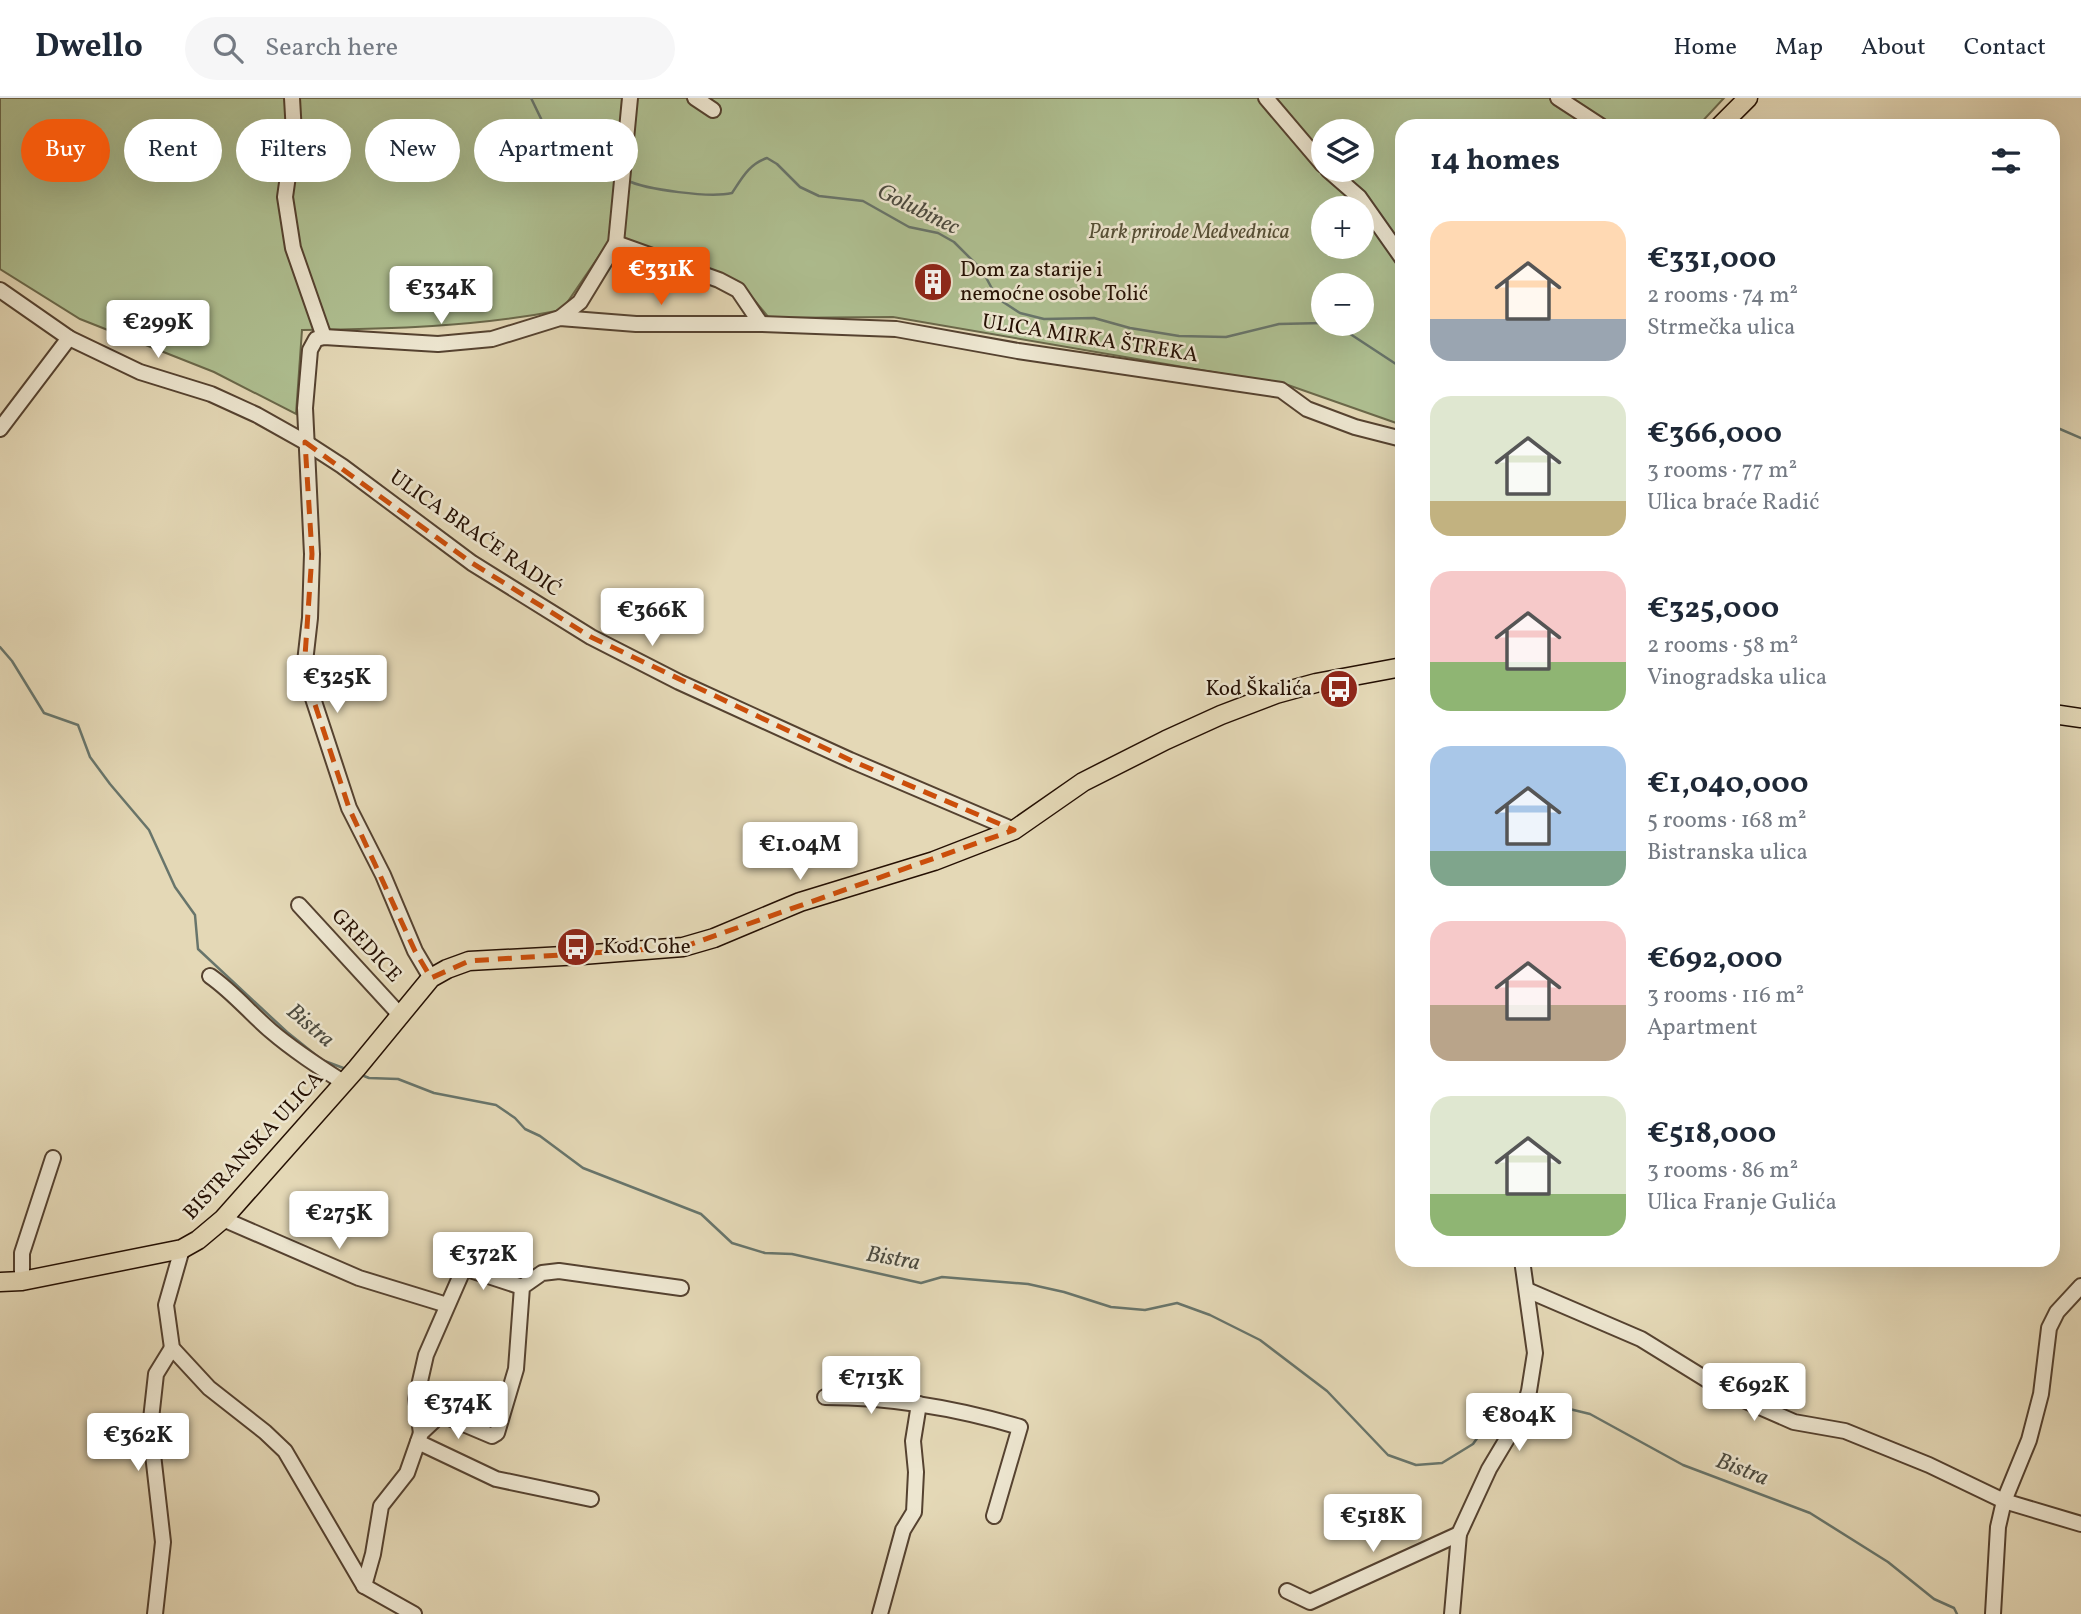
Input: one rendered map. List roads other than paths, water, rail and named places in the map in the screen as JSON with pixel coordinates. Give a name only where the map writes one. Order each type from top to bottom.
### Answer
[{"type":"main road","points":[[1727,119],[1748,98]]},
{"type":"main road","name":"BISTRANSKA ULICA","points":[[0,1282],[22,1282],[182,1249],[198,1240],[223,1219],[401,1016],[431,978],[447,969],[469,961],[582,956],[683,947],[715,938],[800,902],[934,861],[1014,830],[1083,782],[1221,715],[1276,694],[1316,683],[1395,668]]},
{"type":"main road","points":[[2060,715],[2081,718]]},
{"type":"street","points":[[292,98],[294,132],[285,197],[293,248],[324,337]]},
{"type":"street","points":[[431,978],[415,951],[383,875],[349,808],[304,671],[310,618],[312,554],[305,442],[310,350],[316,340],[324,337],[438,344],[492,339],[560,318],[580,302],[616,243],[630,98]]},
{"type":"street","points":[[695,98],[713,110]]},
{"type":"street","points":[[1266,98],[1311,151]]},
{"type":"street","points":[[1558,98],[1590,119]]},
{"type":"street","points":[[1342,182],[1359,197],[1395,248]]},
{"type":"street","points":[[616,243],[719,280],[738,290],[761,324]]},
{"type":"street","name":"ULICA BRAĆE RADIĆ","points":[[0,290],[69,338],[139,372],[211,394],[257,415],[305,442],[342,466],[472,563],[591,637],[679,682],[850,761],[1014,830]]},
{"type":"street","name":"ULICA MIRKA ŠTREKA","points":[[560,318],[636,324],[761,324],[896,329],[1018,351],[1282,390],[1307,409],[1354,427],[1395,437]]},
{"type":"street","points":[[0,429],[69,338]]},
{"type":"street","name":"GREDICE","points":[[299,905],[401,1016]]},
{"type":"street","points":[[210,976],[229,988],[270,1030],[305,1058],[349,1076]]},
{"type":"street","points":[[22,1282],[22,1253],[53,1158]]},
{"type":"street","points":[[223,1219],[359,1278],[447,1305]]},
{"type":"street","points":[[182,1249],[166,1305],[172,1348],[209,1388],[285,1451],[364,1586],[414,1614]]},
{"type":"street","points":[[1452,1614],[1459,1534],[1489,1469],[1526,1401],[1535,1353],[1523,1267]]},
{"type":"street","points":[[420,1438],[416,1399],[426,1355],[464,1268],[522,1287]]},
{"type":"street","points":[[522,1287],[542,1273],[559,1271],[681,1288]]},
{"type":"street","points":[[1993,1614],[1998,1527],[2004,1501],[2029,1440],[2041,1394],[2049,1328],[2057,1312],[2081,1286]]},
{"type":"street","points":[[364,1586],[373,1554],[381,1506],[407,1473],[420,1438],[438,1417],[447,1417],[492,1436],[497,1433],[516,1369],[522,1287]]},
{"type":"street","points":[[1527,1290],[1641,1339],[1743,1399],[1794,1422],[1845,1431],[1929,1465],[2004,1501],[2081,1524]]},
{"type":"street","points":[[155,1614],[163,1542],[150,1428],[156,1374],[172,1348]]},
{"type":"street","points":[[825,1397],[866,1397],[919,1404],[987,1417],[1020,1427],[994,1516]]},
{"type":"street","points":[[880,1614],[903,1530],[915,1512],[916,1472],[913,1441],[919,1404]]},
{"type":"street","points":[[420,1438],[496,1479],[591,1499]]},
{"type":"street","points":[[1287,1591],[1310,1602],[1459,1534]]},
{"type":"waterway","name":"Golubinec","points":[[531,98],[541,119]]},
{"type":"waterway","name":"Golubinec","points":[[631,182],[679,192],[732,193],[751,168],[767,158],[800,187],[819,196],[863,201],[909,227],[938,233],[954,242],[982,270],[997,298],[1020,313],[1044,319],[1094,318],[1130,328],[1179,336],[1226,337],[1279,324],[1311,323]]},
{"type":"waterway","name":"Golubinec","points":[[1353,336],[1395,363]]},
{"type":"waterway","name":"Golubinec","points":[[2060,429],[2081,438]]},
{"type":"waterway","name":"Bistra","points":[[0,647],[12,661],[44,713],[78,725],[90,757],[149,830],[175,887],[195,915],[198,949],[287,1032],[322,1060],[346,1069]]},
{"type":"waterway","name":"Bistra","points":[[359,1074],[369,1078],[398,1079],[434,1093],[496,1105],[525,1129],[540,1136],[583,1168],[701,1214],[732,1243],[765,1253],[792,1254],[921,1283],[942,1277],[1028,1284],[1111,1307],[1145,1310],[1177,1303],[1210,1315],[1260,1340],[1327,1391],[1388,1455],[1416,1465],[1442,1463],[1473,1444],[1488,1423],[1507,1408],[1519,1407]]},
{"type":"waterway","name":"Bistra","points":[[1529,1406],[1549,1404],[1590,1414],[1683,1465],[1810,1513],[1888,1562],[1934,1599],[1954,1608],[1957,1614]]},
{"type":"place","name":"Dom za starije i nemoćne osobe Tolić","points":[[933,282]]},
{"type":"place","name":"Kod Škalića","points":[[1339,689]]},
{"type":"place","name":"Kod Cohe","points":[[576,947]]},
{"type":"park label","name":"Park prirode Medvednica","points":[[1189,232]]}]
